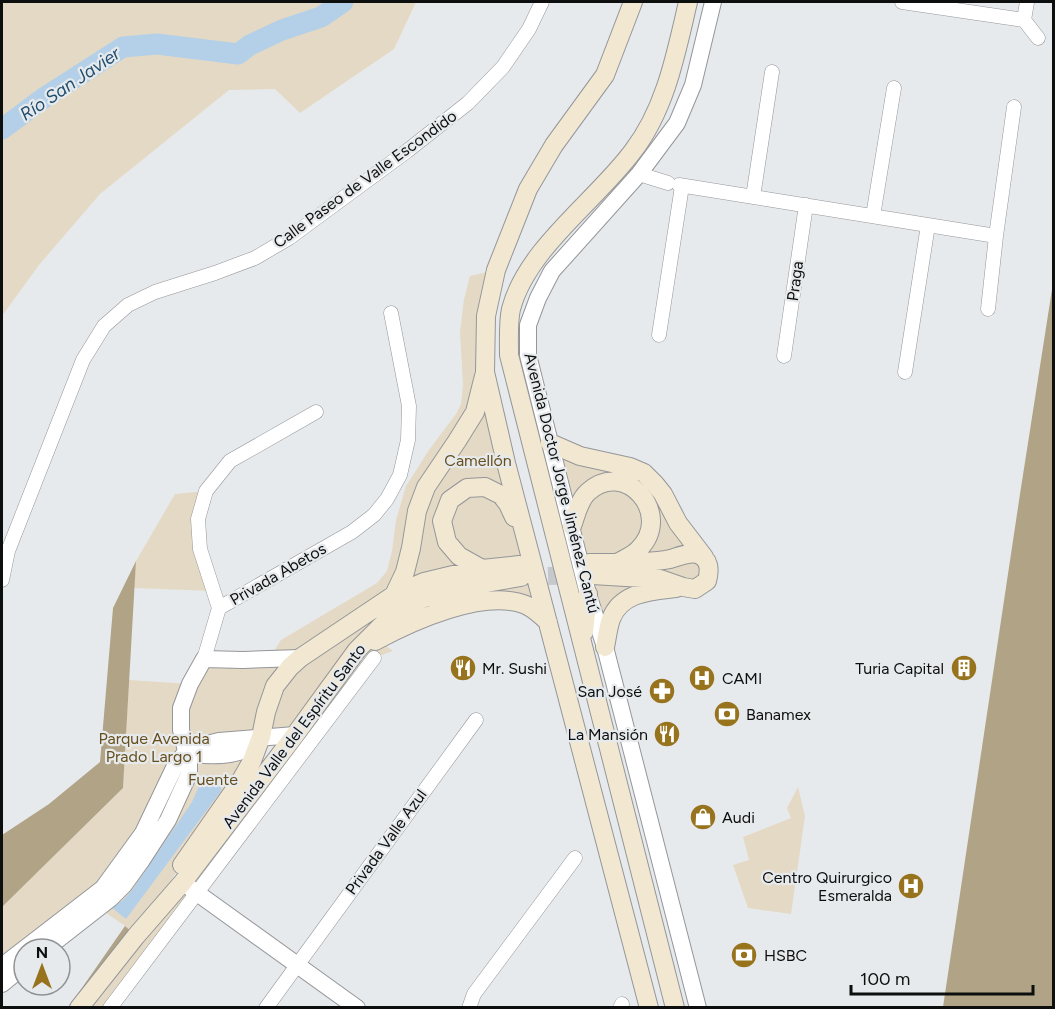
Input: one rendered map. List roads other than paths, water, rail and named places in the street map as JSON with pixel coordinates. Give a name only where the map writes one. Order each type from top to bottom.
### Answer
[{"type":"main road","points":[[394,595],[405,572],[417,511],[426,487],[475,412],[485,372],[486,316],[496,270],[528,189],[554,145],[605,75],[633,2]]},
{"type":"main road","name":"Avenida Doctor Jorge Jiménez Cantú","points":[[675,1008],[509,355],[511,310],[526,273],[551,241],[634,151],[652,121],[669,81],[688,2]]},
{"type":"main road","points":[[485,372],[506,463],[649,1008]]},
{"type":"main road","points":[[550,443],[580,456],[630,467],[644,473],[663,494],[678,523],[704,557],[709,568],[707,581],[695,589],[660,579],[591,569],[618,563],[666,560],[695,553],[704,557]]},
{"type":"main road","points":[[572,526],[587,493],[605,481],[625,482],[636,490],[645,499],[651,513],[649,535],[639,550],[618,563]]},
{"type":"main road","points":[[482,569],[459,556],[447,542],[442,521],[450,500],[467,488],[485,487],[501,495],[508,504],[529,549]]},
{"type":"main road","name":"Avenida Valle del Espíritu Santo","points":[[79,1008],[136,936],[161,909],[188,887],[357,650],[392,615],[422,599],[520,571],[482,569],[424,582],[394,595],[295,662],[275,686],[261,737],[252,761],[240,782],[155,903],[136,936]]},
{"type":"main road","points":[[605,647],[611,617],[623,602],[638,594],[683,587]]},
{"type":"main road","points":[[583,646],[588,594]]},
{"type":"main road","points":[[357,650],[388,633],[435,613],[480,602],[512,602],[526,605],[548,622]]},
{"type":"street","name":"Calle Paseo de Valle Escondido","points":[[2,580],[8,551],[83,360],[104,326],[128,304],[155,292],[255,258],[289,238],[380,171],[468,103],[503,67],[529,29],[542,2]]},
{"type":"street","name":"Avenida Doctor Jorge Jiménez Cantú","points":[[698,1008],[605,647],[588,594],[528,355],[528,325],[538,297],[552,271],[639,174],[677,123],[693,85],[713,2]]},
{"type":"street","points":[[902,2],[1024,20],[1038,38]]},
{"type":"street","points":[[1024,20],[1027,2]]},
{"type":"street","points":[[753,197],[772,72]]},
{"type":"street","points":[[873,216],[894,88]]},
{"type":"street","points":[[988,309],[1014,107]]},
{"type":"street","points":[[639,174],[676,185],[996,236]]},
{"type":"street","points":[[659,335],[676,185]]},
{"type":"street","name":"Praga","points":[[784,356],[806,205]]},
{"type":"street","points":[[905,372],[928,225]]},
{"type":"street","name":"Privada Abetos","points":[[316,412],[230,461],[206,491],[198,519],[200,549],[219,608],[352,532],[374,515],[387,500],[400,475],[408,441],[409,406],[391,313]]},
{"type":"street","points":[[61,937],[110,899],[124,885],[168,820],[189,774],[181,730],[182,708],[190,684],[202,664],[219,608]]},
{"type":"street","points":[[110,1008],[188,887],[374,658]]},
{"type":"street","points":[[202,664],[243,660],[295,662]]},
{"type":"street","name":"Privada Valle Azul","points":[[266,1008],[476,720]]},
{"type":"street","points":[[186,753],[204,755],[234,753],[247,748],[261,737],[295,735]]},
{"type":"street","points":[[47,937],[103,888],[143,833],[175,766],[186,753]]},
{"type":"street","points":[[469,1008],[474,994],[575,858]]},
{"type":"street","points":[[188,887],[357,1008]]},
{"type":"street","points":[[2,984],[12,969]]},
{"type":"water","points":[[204,775],[212,776],[221,783],[221,791],[126,919],[111,907],[122,901],[133,889],[192,802]]},
{"type":"waterway","name":"Río San Javier","points":[[2,129],[45,97],[123,47],[157,44],[238,54],[250,45],[282,30],[321,17],[343,2]]},
{"type":"tunnel","points":[[521,577],[579,575]]},
{"type":"place","name":"Mr. Sushi","points":[[463,668]]},
{"type":"place","name":"Turia Capital","points":[[964,668]]},
{"type":"place","name":"CAMI","points":[[702,678]]},
{"type":"place","name":"San José","points":[[662,691]]},
{"type":"place","name":"Banamex","points":[[727,714]]},
{"type":"place","name":"La Mansión","points":[[667,734]]},
{"type":"place","name":"Audi","points":[[703,817]]},
{"type":"place","name":"Centro Quirurgico Esmeralda","points":[[911,886]]},
{"type":"place","name":"HSBC","points":[[744,955]]},
{"type":"park label","name":"Camellón","points":[[478,460]]},
{"type":"park label","name":"Parque Avenida Prado Largo 1","points":[[154,747]]},
{"type":"park label","name":"Fuente","points":[[213,779]]}]
